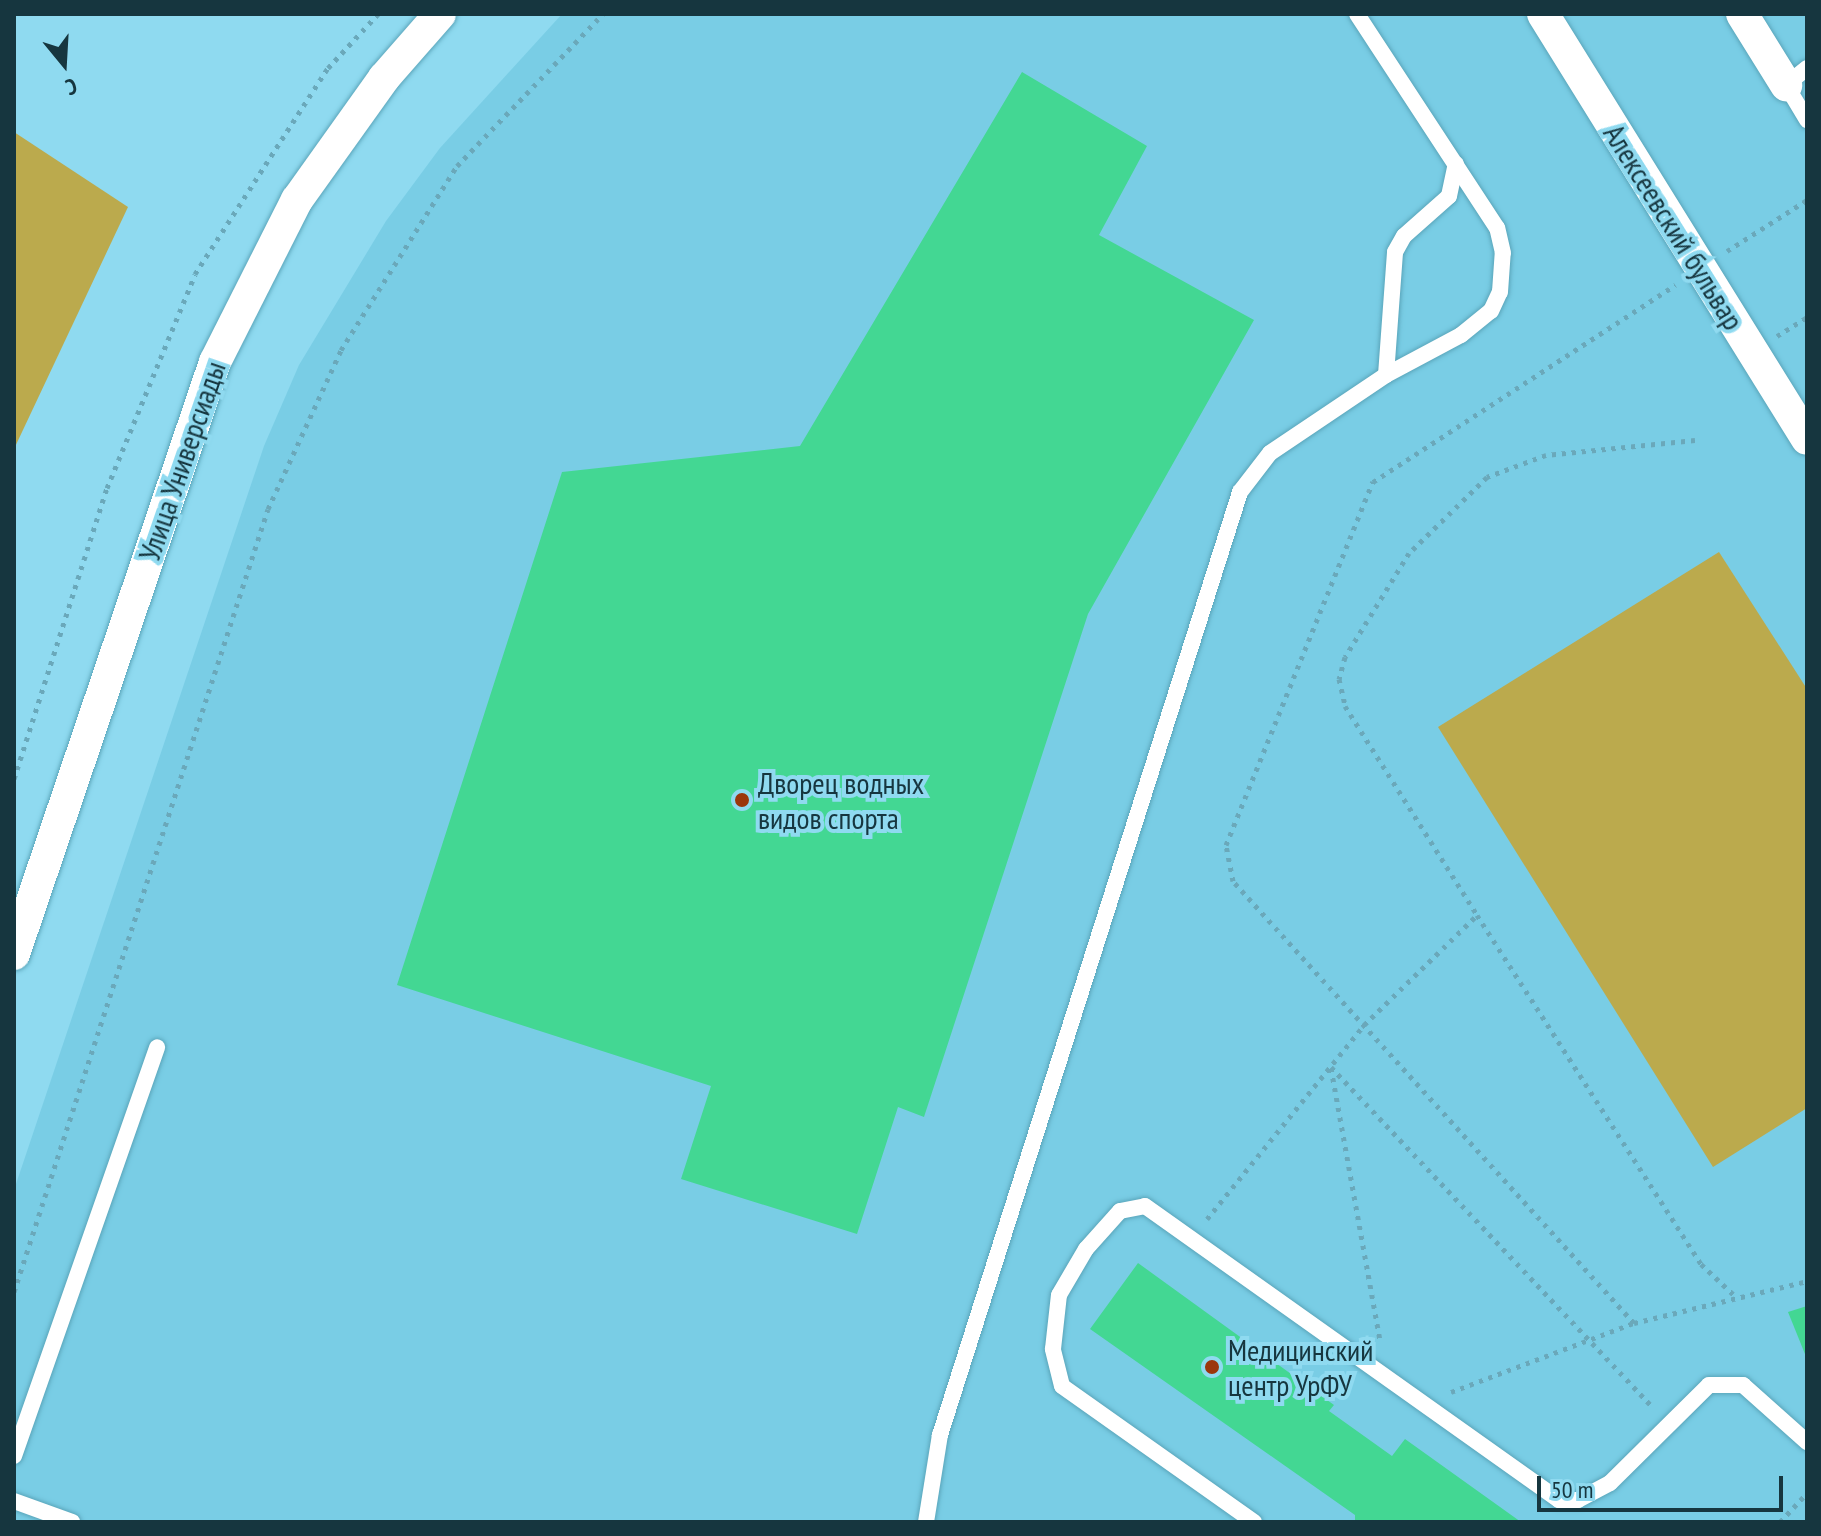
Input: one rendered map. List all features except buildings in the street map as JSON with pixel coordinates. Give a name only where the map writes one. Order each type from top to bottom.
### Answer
[{"type":"street","name":"Улица Универсиады","points":[[14,954],[215,362],[297,200],[384,78],[440,14]]},
{"type":"street","name":"Алексеевский бульвар","points":[[1543,14],[1807,439]]},
{"type":"street","points":[[1742,14],[1797,76]]},
{"type":"lane","points":[[926,1522],[940,1435],[1240,492],[1270,453],[1386,375],[1461,335],[1491,311],[1500,292],[1503,253],[1497,228],[1357,14]]},
{"type":"lane","points":[[1797,76],[1807,120]]},
{"type":"lane","points":[[1386,375],[1395,252],[1404,236],[1449,196],[1456,164]]},
{"type":"lane","points":[[14,1456],[157,1047]]},
{"type":"lane","points":[[1254,1522],[1062,1386],[1053,1349],[1059,1295],[1086,1249],[1120,1211],[1145,1206],[1559,1500],[1578,1500],[1610,1483],[1668,1422],[1709,1385],[1743,1385],[1807,1442]]},
{"type":"lane","points":[[14,1501],[72,1522]]},
{"type":"path","points":[[14,779],[107,488],[195,274],[328,68],[378,14]]},
{"type":"path","points":[[14,1292],[268,509],[327,379],[457,166],[603,14]]},
{"type":"path","points":[[1550,367],[1373,482],[1226,845],[1233,881],[1634,1323]]},
{"type":"path","points":[[1695,440],[1546,455],[1487,477],[1409,553],[1345,657],[1339,679],[1345,706],[1477,915],[1701,1264],[1733,1294]]},
{"type":"path","points":[[1191,1239],[1364,1025],[1477,915]]},
{"type":"path","points":[[1331,1067],[1380,1341]]},
{"type":"path","points":[[1331,1067],[1586,1342],[1668,1422]]},
{"type":"path","points":[[1451,1392],[1634,1323],[1733,1294],[1807,1281]]},
{"type":"path","points":[[1780,1522],[1807,1493]]},
{"type":"shaded area","points":[[562,14],[1807,14],[1807,1522],[14,1522],[14,1190],[264,446],[299,365],[386,221],[440,148]]},
{"type":"shaded area","points":[[14,132],[128,207],[14,449]]},
{"type":"shaded area","points":[[1719,552],[1807,689],[1807,1108],[1713,1167],[1438,727]]},
{"type":"place","name":"Дворец водных видов спорта","points":[[742,800]]},
{"type":"place","name":"Медицинский центр УрФУ","points":[[1212,1367]]}]
